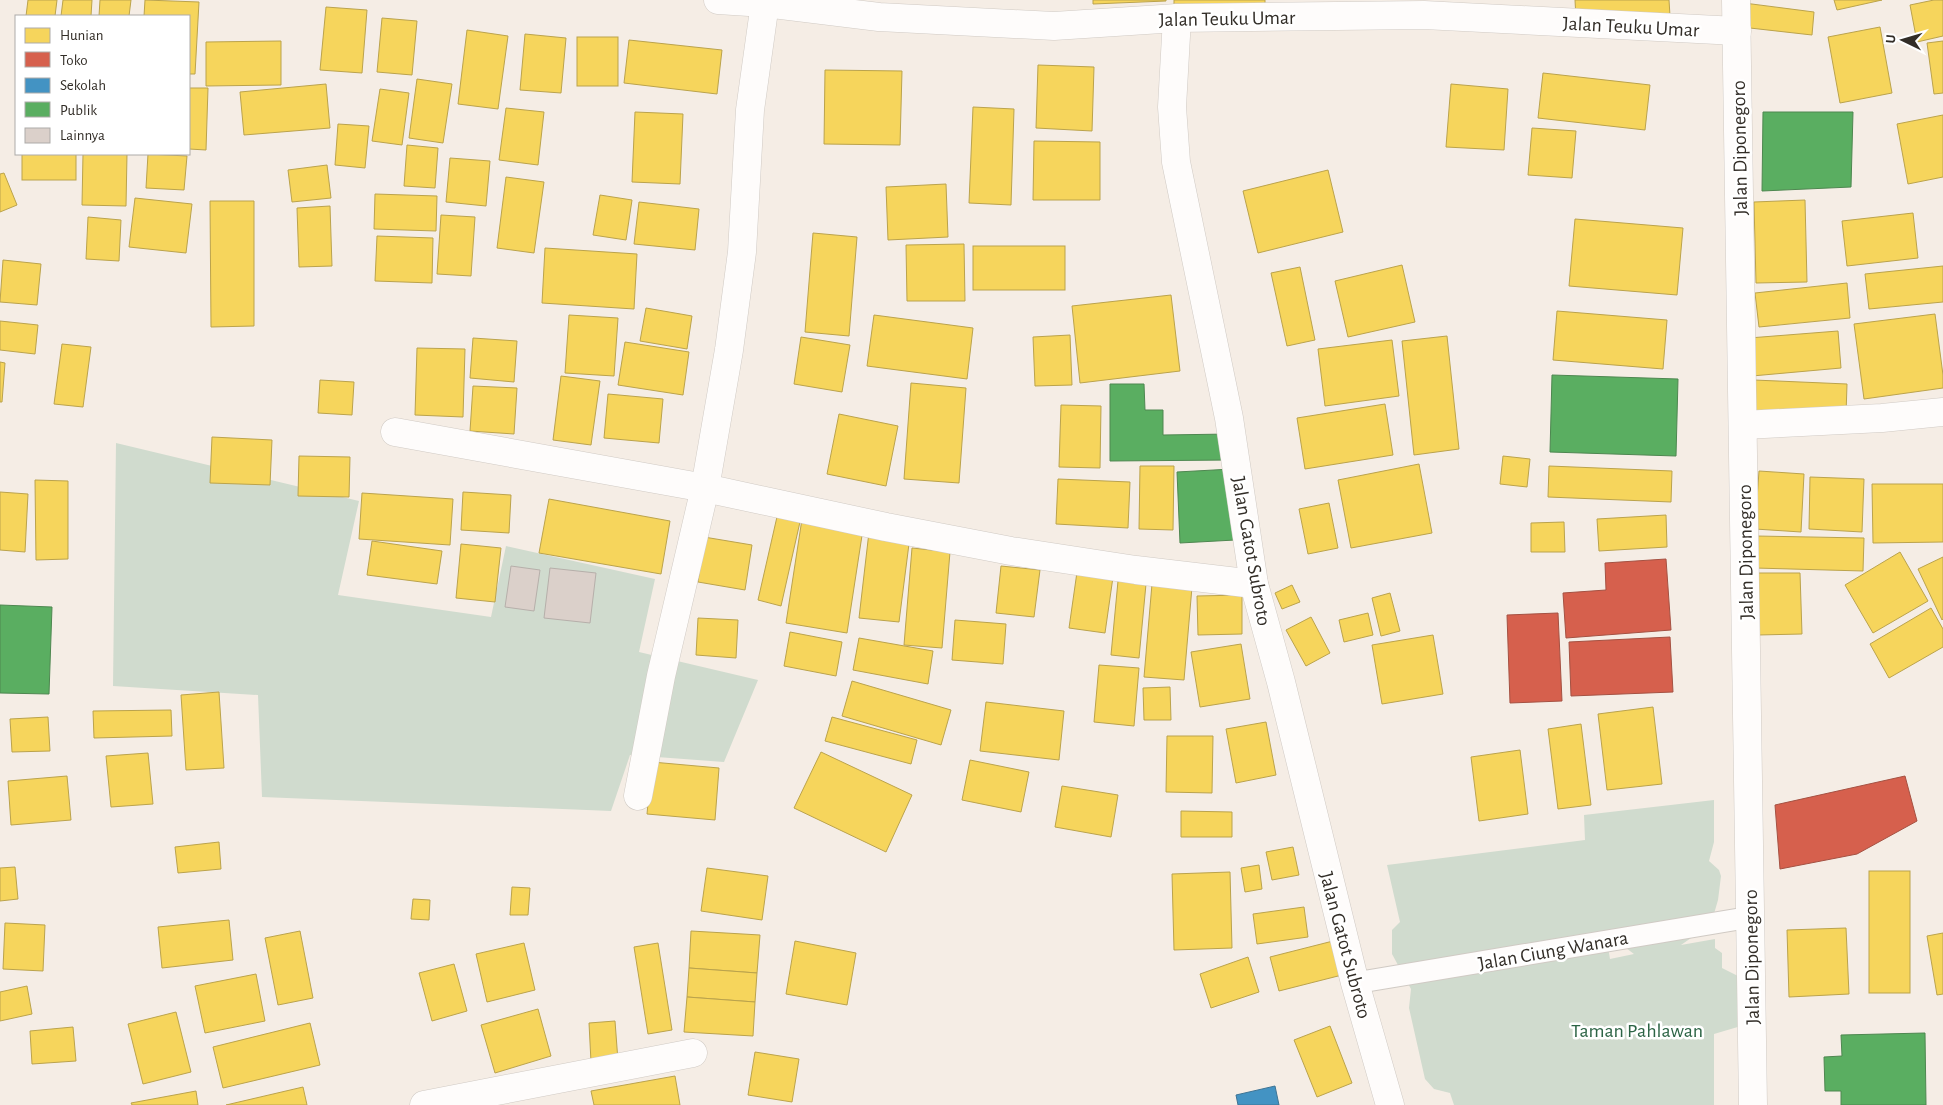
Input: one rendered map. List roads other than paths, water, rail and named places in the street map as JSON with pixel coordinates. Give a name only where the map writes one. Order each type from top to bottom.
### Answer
[{"type":"street","name":"Jalan Teuku Umar","points":[[718,0],[765,2],[879,17],[1054,26],[1178,18],[1424,8],[1736,31]]},
{"type":"street","name":"Jalan Diponegoro","points":[[1736,0],[1753,1105]]},
{"type":"street","points":[[638,796],[661,676],[705,488],[729,350],[742,252],[750,110],[765,2]]},
{"type":"street","name":"Jalan Gatot Subroto","points":[[1178,18],[1172,107],[1176,162],[1229,418],[1254,584],[1281,682],[1355,983],[1390,1105]]},
{"type":"street","points":[[1743,425],[1882,418],[1943,412]]},
{"type":"street","points":[[395,432],[705,488],[886,527],[1011,551],[1136,570],[1254,584]]},
{"type":"street","name":"Jalan Ciung Wanara","points":[[1355,983],[1751,917]]},
{"type":"street","points":[[424,1105],[693,1053]]},
{"type":"park label","name":"Taman Pahlawan","points":[[1637,1030]]}]
